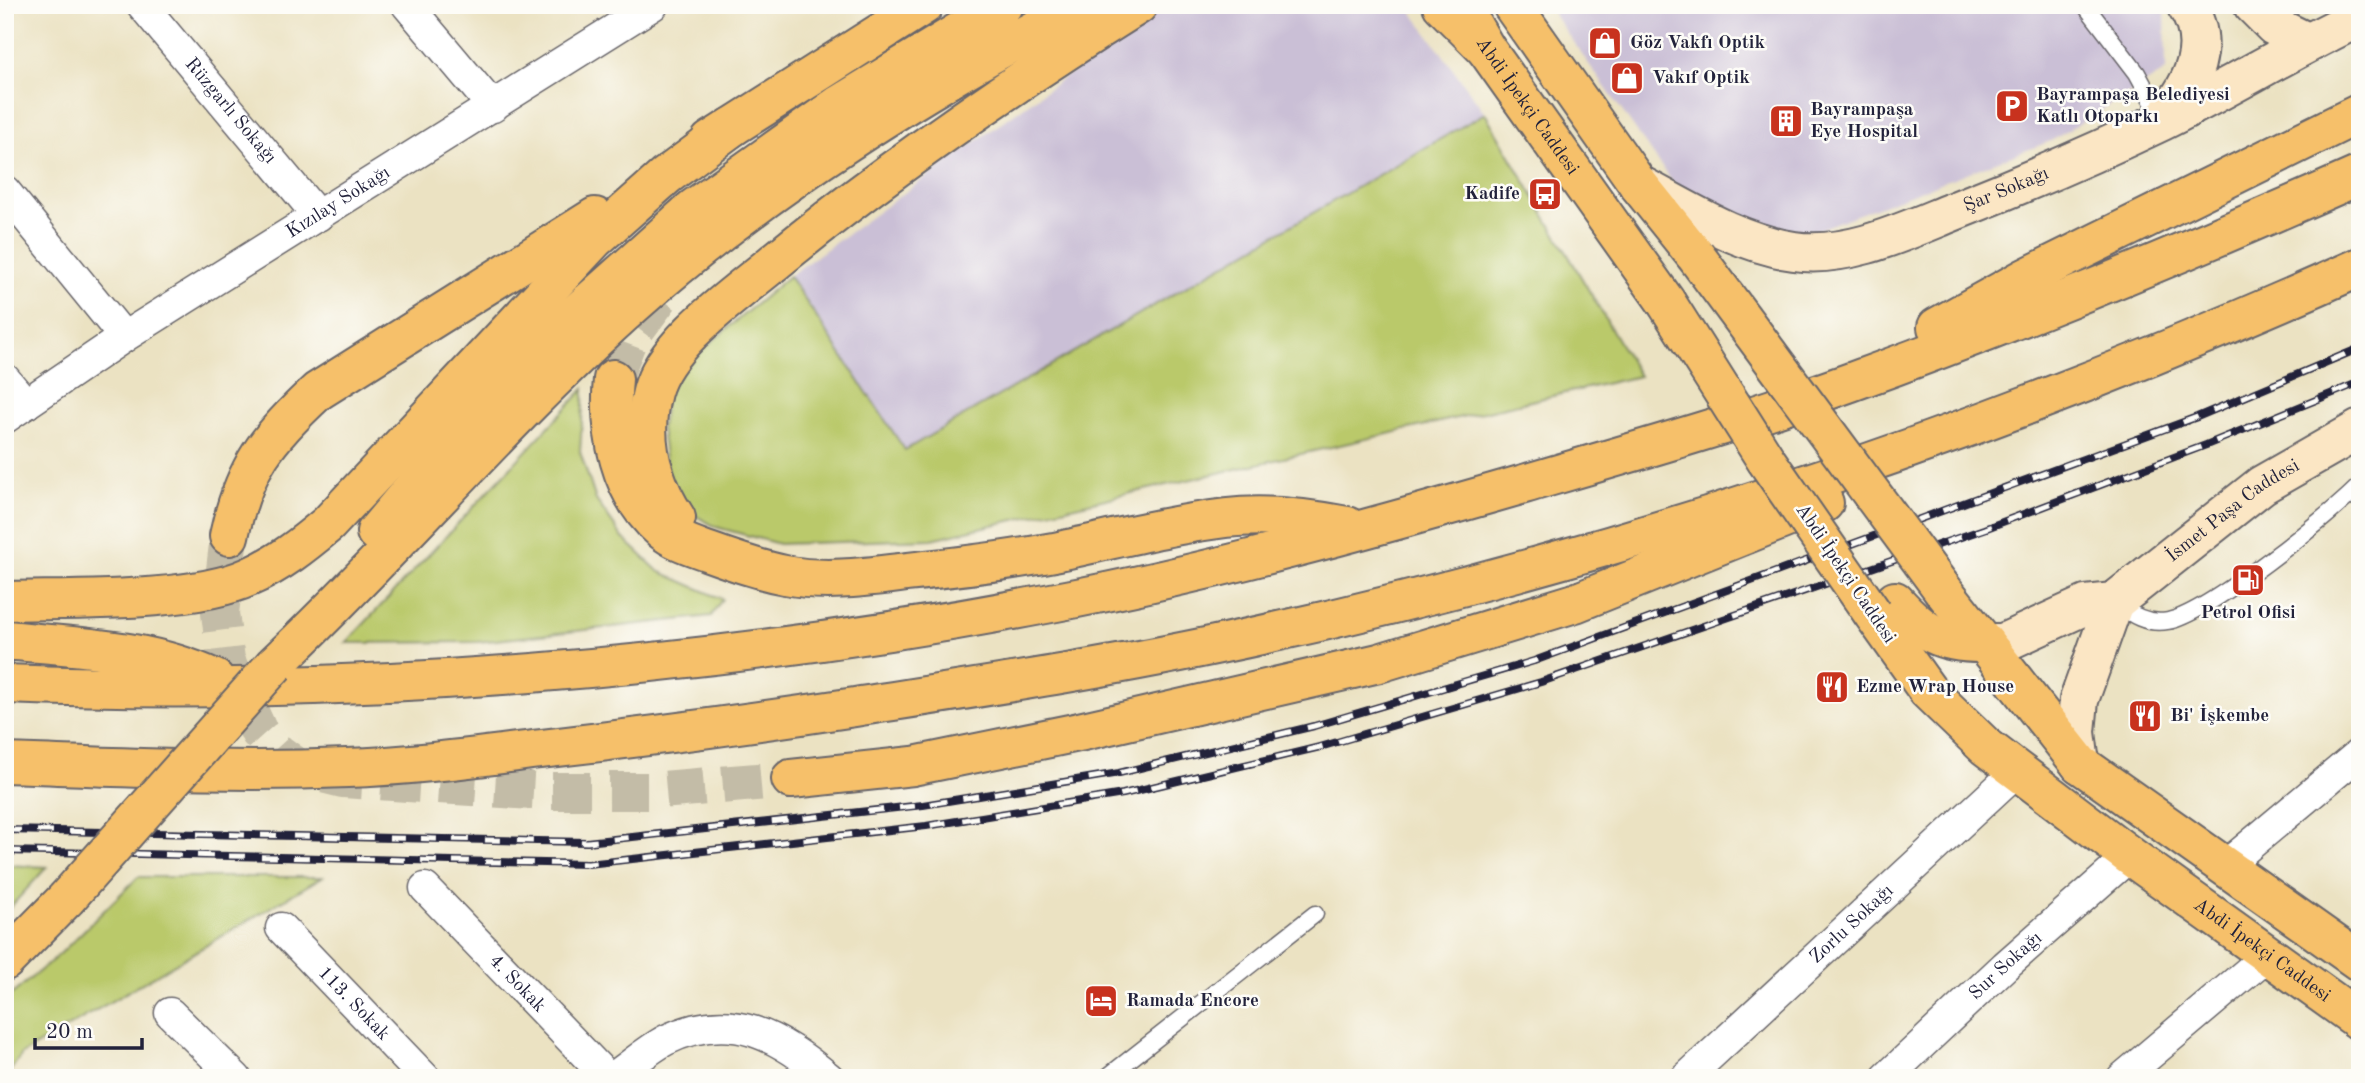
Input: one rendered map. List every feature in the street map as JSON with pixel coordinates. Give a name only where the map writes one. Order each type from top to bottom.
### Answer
[{"type":"main road","points":[[229,536],[237,497],[251,466],[281,425],[318,391],[573,232],[924,5]]},
{"type":"main road","points":[[5,961],[66,900],[275,664],[335,582],[455,438],[568,321],[694,208],[839,105],[1003,5]]},
{"type":"main road","points":[[275,664],[340,604],[578,357],[633,305],[748,210],[857,135],[971,66],[1080,5]]},
{"type":"main road","points":[[709,552],[684,530],[663,498],[647,447],[652,391],[667,360],[709,316],[852,198],[1055,57],[1138,5]]},
{"type":"main road","points":[[1442,5],[1486,49]]},
{"type":"main road","name":"Abdi İpekçi Caddesi","points":[[1461,5],[1486,49],[1666,302],[1766,460],[1827,545],[1884,607],[1912,672],[1940,706],[2130,856],[2360,1021]]},
{"type":"main road","points":[[1512,5],[1638,184],[1695,255],[1943,590],[2080,764],[2360,962]]},
{"type":"main road","points":[[1853,381],[1937,326],[2025,278],[2360,113]]},
{"type":"main road","points":[[5,601],[204,590],[247,578],[289,556],[328,524],[595,239],[666,176],[732,127]]},
{"type":"main road","points":[[5,684],[233,687],[501,675],[669,659],[839,637],[1050,603],[1361,529],[1692,435],[1853,381],[2210,242],[2360,175]]},
{"type":"main road","points":[[5,763],[225,771],[425,763],[712,729],[1048,677],[1217,645],[1384,606],[1590,551],[1764,499],[1972,427],[2360,267]]},
{"type":"main road","points":[[613,379],[610,408],[619,461],[631,491],[661,529],[680,542],[742,565],[788,576],[840,580],[1051,552],[1228,518],[1287,516],[1361,529]]},
{"type":"main road","points":[[791,779],[925,763],[1079,732],[1380,663],[1575,603],[1757,531],[1902,468],[1972,427]]},
{"type":"main road","points":[[1884,607],[1946,641],[1985,643]]},
{"type":"main road","points":[[5,640],[146,654],[185,665],[233,687]]},
{"type":"street","name":"Rüzgarlı Sokağı","points":[[142,5],[318,216]]},
{"type":"street","points":[[407,5],[493,107]]},
{"type":"street","name":"Kızılay Sokağı","points":[[16,411],[124,337],[653,5]]},
{"type":"street","points":[[2163,120],[2189,88],[2197,65],[2199,37],[2186,5]]},
{"type":"street","points":[[2253,5],[2274,26],[2306,42]]},
{"type":"street","name":"Şar Sokağı","points":[[1638,184],[1716,226],[1756,241],[1795,252],[1837,250],[1889,237],[2006,191],[2163,120],[2306,42],[2360,17]]},
{"type":"street","points":[[5,191],[124,337]]},
{"type":"street","points":[[5,379],[16,411]]},
{"type":"street","name":"İsmet Paşa Caddesi","points":[[2114,602],[2262,485],[2360,429]]},
{"type":"street","points":[[1985,643],[2003,643],[2085,605],[2114,602],[2079,700],[2076,732],[2080,764]]},
{"type":"street","points":[[2225,866],[2360,753]]},
{"type":"street","name":"Zorlu Sokağı","points":[[1686,1078],[2018,770]]},
{"type":"street","name":"Sur Sokağı","points":[[1886,1078],[2005,966],[2130,856]]},
{"type":"street","name":"4. Sokak","points":[[425,888],[610,1078]]},
{"type":"street","name":"113. Sokak","points":[[281,928],[425,1078]]},
{"type":"street","points":[[2122,1078],[2269,954]]},
{"type":"street","points":[[170,1013],[236,1078]]},
{"type":"street","points":[[610,1078],[666,1040],[715,1024],[749,1028],[794,1048],[829,1078]]},
{"type":"lane","points":[[2085,5],[2137,73],[2163,120]]},
{"type":"lane","points":[[2114,602],[2147,622],[2169,621],[2204,604],[2284,548],[2337,508],[2360,485]]},
{"type":"lane","points":[[1106,1078],[1315,914]]},
{"type":"shaded area","points":[[1165,5],[1407,5],[1485,113],[905,450],[789,276]]},
{"type":"shaded area","points":[[1547,5],[2165,5],[2166,71],[2051,141],[1796,238],[1683,197]]},
{"type":"green space","points":[[1485,113],[1639,376],[932,539],[779,544],[716,527],[696,516],[668,479],[661,428],[666,395],[682,367],[789,276],[905,450]]},
{"type":"green space","points":[[584,389],[580,452],[596,500],[623,538],[658,571],[722,599],[711,616],[478,642],[346,643]]},
{"type":"green space","points":[[5,865],[47,867],[5,913]]},
{"type":"green space","points":[[138,877],[322,877],[22,1054],[5,1078],[5,1000],[61,953]]},
{"type":"tunnel","points":[[613,379],[628,340],[669,285]]},
{"type":"tunnel","points":[[229,536],[220,613],[226,660],[259,732],[277,752],[299,768],[343,779],[534,791],[649,791],[791,779]]},
{"type":"railway","points":[[5,830],[587,842],[923,805],[1119,773],[1314,726],[1534,661],[2197,417],[2360,348]]},
{"type":"railway","points":[[5,851],[588,864],[926,826],[1123,794],[1320,747],[1541,682],[1984,529],[2206,445],[2360,382]]},
{"type":"place","name":"Göz Vakfı Optik","points":[[1605,43]]},
{"type":"place","name":"Vakıf Optik","points":[[1627,78]]},
{"type":"place","name":"Bayrampaşa Belediyesi Katlı Otoparkı","points":[[2012,106]]},
{"type":"place","name":"Bayrampaşa Eye Hospital","points":[[1786,121]]},
{"type":"place","name":"Kadife","points":[[1545,194]]},
{"type":"place","name":"Petrol Ofisi","points":[[2248,580]]},
{"type":"place","name":"Ezme Wrap House","points":[[1832,687]]},
{"type":"place","name":"Bi' İşkembe","points":[[2145,716]]},
{"type":"place","name":"Ramada Encore","points":[[1101,1001]]}]
